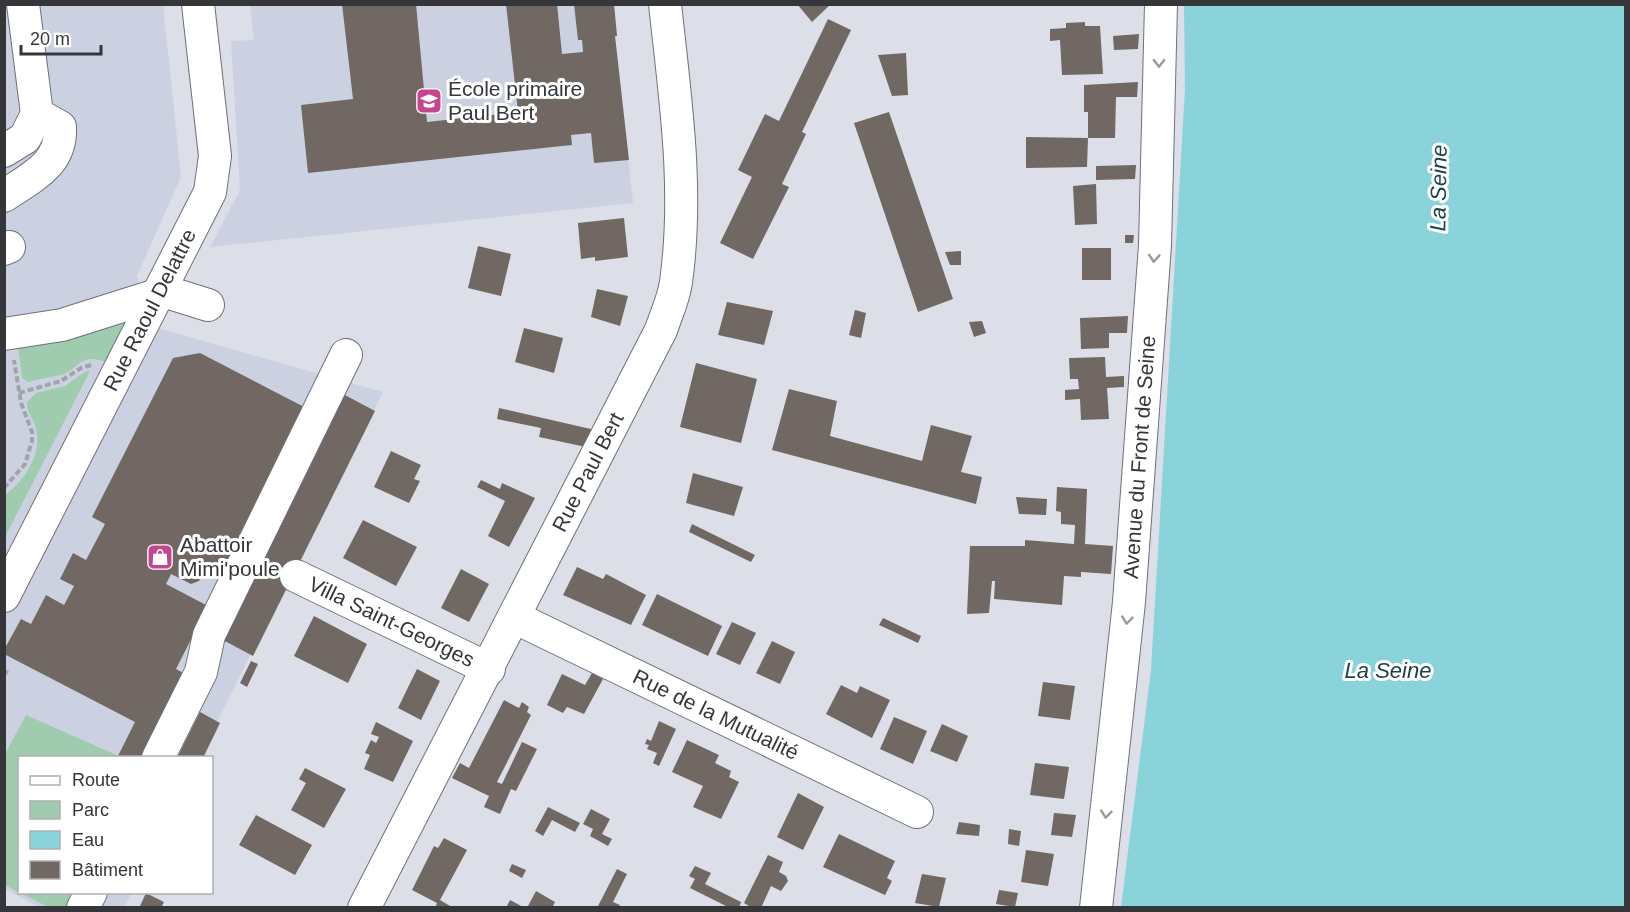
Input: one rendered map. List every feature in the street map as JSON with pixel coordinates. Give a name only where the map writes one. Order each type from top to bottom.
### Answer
[{"type":"street","points":[[4,151],[25,138],[37,114],[23,4]]},
{"type":"street","name":"Rue Raoul Delattre","points":[[4,596],[210,192],[215,156],[198,4]]},
{"type":"street","name":"Rue Paul Bert","points":[[374,904],[489,669],[662,330],[676,285],[682,210],[681,169],[665,4]]},
{"type":"street","name":"Avenue du Front de Seine","points":[[1096,908],[1129,602],[1155,245],[1161,4]]},
{"type":"street","points":[[4,196],[46,167],[61,144],[60,127],[37,114]]},
{"type":"street","points":[[8,342],[159,293],[208,305]]},
{"type":"street","points":[[159,756],[201,672],[209,635],[346,355]]},
{"type":"street","name":"Villa Saint-Georges","points":[[296,576],[489,669]]},
{"type":"street","name":"Rue de la Mutualité","points":[[516,618],[917,812]]},
{"type":"street","points":[[83,908],[90,894]]},
{"type":"path","points":[[4,488],[25,464],[31,448],[32,432],[8,342]]},
{"type":"path","points":[[20,393],[61,381],[81,368],[97,366]]},
{"type":"shaded area","points":[[4,5],[163,5],[181,177],[137,276],[158,328],[383,392],[200,756],[18,756],[18,894],[131,894],[124,907],[39,907],[5,889]]},
{"type":"shaded area","name":"École primaire Paul Bert","points":[[250,5],[614,5],[617,36],[615,37],[633,203],[210,247],[240,190],[231,41],[254,40]]},
{"type":"green space","points":[[130,318],[108,363],[85,360],[61,375],[28,382],[22,378],[18,346]]},
{"type":"green space","points":[[86,371],[90,371],[5,537],[5,495],[25,475],[37,448],[36,429],[27,402],[36,393],[65,386]]},
{"type":"green space","points":[[26,715],[119,756],[18,756],[18,892],[5,885],[5,754]]},
{"type":"green space","points":[[23,894],[78,894],[71,907],[48,907]]},
{"type":"water","name":"La Seine","points":[[1184,5],[1625,5],[1625,907],[1121,907],[1151,670],[1185,89]]},
{"type":"building","points":[[342,4],[416,4],[427,122],[518,112],[506,4],[557,4],[562,54],[583,52],[582,40],[578,40],[574,4],[614,4],[617,36],[615,36],[629,160],[594,163],[591,133],[571,135],[572,145],[308,173],[301,105],[353,99]]},
{"type":"building","points":[[797,4],[831,4],[812,22]]},
{"type":"building","points":[[828,19],[851,30],[802,132],[806,134],[782,184],[789,187],[753,259],[720,243],[752,177],[738,170],[765,114],[779,121]]},
{"type":"building","points":[[1085,22],[1085,26],[1100,26],[1103,74],[1062,75],[1060,40],[1050,41],[1050,29],[1066,28],[1066,23]]},
{"type":"building","points":[[1139,34],[1138,49],[1114,50],[1113,36]]},
{"type":"building","points":[[906,53],[908,95],[892,96],[878,55]]},
{"type":"building","points":[[1138,82],[1137,97],[1116,97],[1115,138],[1088,138],[1088,112],[1084,112],[1084,85]]},
{"type":"building","points":[[889,112],[953,299],[918,312],[854,123]]},
{"type":"building","points":[[1026,137],[1088,138],[1087,167],[1026,168]]},
{"type":"building","points":[[1136,165],[1135,179],[1096,180],[1096,166]]},
{"type":"building","points":[[1096,184],[1097,224],[1075,225],[1073,186]]},
{"type":"building","points":[[624,218],[628,257],[595,261],[595,257],[581,259],[578,223]]},
{"type":"building","points":[[1125,235],[1134,235],[1133,243],[1125,243]]},
{"type":"building","points":[[478,246],[511,254],[501,296],[468,288]]},
{"type":"building","points":[[1082,248],[1111,248],[1111,280],[1082,280]]},
{"type":"building","points":[[961,251],[961,265],[950,265],[945,252]]},
{"type":"building","points":[[597,289],[628,296],[620,326],[591,317]]},
{"type":"building","points":[[727,302],[773,311],[764,345],[718,335]]},
{"type":"building","points":[[855,310],[866,313],[861,338],[849,335]]},
{"type":"building","points":[[1128,316],[1127,333],[1109,333],[1109,348],[1081,349],[1080,318]]},
{"type":"building","points":[[982,321],[986,333],[974,337],[969,322]]},
{"type":"building","points":[[524,328],[563,338],[554,373],[515,362]]},
{"type":"building","name":"Abattoir Mimi'poule","points":[[200,353],[308,409],[220,579],[204,570],[199,581],[191,584],[171,574],[166,584],[208,606],[176,669],[187,675],[146,756],[118,756],[135,722],[4,654],[4,650],[21,619],[31,624],[46,595],[64,605],[74,586],[60,579],[73,553],[86,560],[105,524],[92,517],[173,358]]},
{"type":"building","points":[[1105,357],[1106,377],[1124,376],[1124,387],[1107,388],[1109,419],[1081,420],[1080,399],[1065,400],[1065,390],[1079,389],[1078,379],[1070,379],[1069,358]]},
{"type":"building","points":[[696,363],[757,379],[741,443],[680,427]]},
{"type":"building","points":[[789,389],[837,401],[830,436],[922,461],[931,425],[972,436],[961,472],[982,477],[976,504],[772,450]]},
{"type":"building","points":[[343,394],[375,411],[253,656],[221,639]]},
{"type":"building","points":[[499,408],[595,430],[586,447],[539,437],[541,428],[497,419]]},
{"type":"building","points":[[391,451],[421,465],[414,479],[420,481],[409,503],[374,487]]},
{"type":"building","points":[[693,473],[743,487],[734,516],[686,503]]},
{"type":"building","points":[[481,480],[500,489],[502,483],[535,498],[509,547],[488,536],[505,501],[477,487]]},
{"type":"building","points":[[1057,487],[1087,489],[1085,544],[1113,546],[1111,574],[1081,572],[1081,577],[1064,576],[1062,605],[994,599],[995,581],[992,581],[989,613],[967,614],[970,546],[1025,546],[1025,540],[1074,544],[1075,525],[1061,524],[1061,512],[1056,511]]},
{"type":"building","points":[[1016,497],[1047,499],[1046,515],[1019,514]]},
{"type":"building","points":[[363,520],[417,547],[396,586],[343,558]]},
{"type":"building","points":[[692,524],[755,555],[751,562],[689,532]]},
{"type":"building","points":[[577,567],[603,579],[606,574],[646,595],[631,625],[563,595]]},
{"type":"building","points":[[461,569],[489,584],[469,622],[441,608]]},
{"type":"building","points":[[657,594],[722,626],[708,656],[642,625]]},
{"type":"building","points":[[314,616],[367,644],[348,683],[294,656]]},
{"type":"building","points":[[883,618],[921,636],[918,643],[879,625]]},
{"type":"building","points":[[732,622],[756,633],[740,665],[716,654]]},
{"type":"building","points":[[772,641],[795,652],[780,684],[756,673]]},
{"type":"building","points":[[251,661],[258,664],[247,687],[240,683]]},
{"type":"building","points":[[417,669],[440,681],[421,720],[398,708]]},
{"type":"building","points":[[592,673],[603,679],[584,714],[567,707],[563,713],[547,705],[562,674],[585,685]]},
{"type":"building","points":[[1043,682],[1075,686],[1070,720],[1038,716]]},
{"type":"building","points":[[841,685],[857,693],[860,686],[890,700],[872,738],[826,714]]},
{"type":"building","points":[[504,700],[519,708],[522,702],[529,707],[527,712],[531,715],[497,782],[502,784],[522,742],[537,749],[516,791],[511,789],[500,814],[484,807],[489,796],[452,778],[460,763],[469,768]]},
{"type":"building","points":[[200,712],[220,723],[204,756],[178,756]]},
{"type":"building","points":[[894,717],[927,731],[913,764],[880,749]]},
{"type":"building","points":[[659,721],[676,729],[659,766],[653,763],[657,753],[647,749],[649,745],[645,744],[647,739],[651,741]]},
{"type":"building","points":[[376,722],[413,741],[393,782],[364,769],[370,755],[365,753],[371,740],[376,743],[379,737],[371,734]]},
{"type":"building","points":[[942,724],[968,736],[957,762],[930,751]]},
{"type":"building","points":[[687,740],[719,755],[715,763],[731,771],[729,777],[739,782],[721,819],[693,807],[703,786],[672,772]]},
{"type":"building","points":[[1035,763],[1069,767],[1064,799],[1030,795]]},
{"type":"building","points":[[305,768],[346,789],[324,828],[291,810],[306,783],[299,779]]},
{"type":"building","points":[[798,793],[824,807],[803,850],[777,837]]},
{"type":"building","points":[[548,807],[580,823],[575,832],[552,820],[543,836],[535,831]]},
{"type":"building","points":[[591,809],[610,819],[602,834],[612,839],[608,846],[590,836],[593,829],[583,824]]},
{"type":"building","points":[[1054,813],[1076,815],[1072,837],[1051,835]]},
{"type":"building","points":[[256,815],[312,845],[295,875],[239,845]]},
{"type":"building","points":[[959,822],[980,825],[979,836],[956,834]]},
{"type":"building","points":[[1009,829],[1021,831],[1019,846],[1008,844]]},
{"type":"building","points":[[839,834],[895,861],[887,878],[892,881],[885,895],[823,867]]},
{"type":"building","points":[[444,838],[467,850],[440,900],[450,906],[435,908],[437,903],[412,890],[434,846],[438,848]]},
{"type":"building","points":[[1026,850],[1054,854],[1048,886],[1021,882]]},
{"type":"building","points":[[768,855],[783,862],[779,872],[786,876],[788,881],[781,891],[771,886],[761,908],[752,908],[744,903]]},
{"type":"building","points":[[512,864],[526,870],[522,878],[509,871]]},
{"type":"building","points":[[695,866],[711,873],[705,884],[741,902],[739,908],[730,908],[690,888],[695,879],[689,876]]},
{"type":"building","points":[[617,869],[627,874],[613,902],[620,905],[618,908],[597,908]]},
{"type":"building","points":[[922,874],[946,878],[939,907],[915,903]]},
{"type":"building","points":[[999,890],[1018,893],[1015,907],[996,904]]},
{"type":"building","points":[[536,891],[555,902],[552,908],[527,908]]},
{"type":"building","points":[[146,894],[148,894],[164,902],[162,906],[165,908],[139,908]]},
{"type":"building","points":[[510,900],[525,908],[506,908]]},
{"type":"place","name":"École primaire Paul Bert","points":[[429,101]]},
{"type":"place","name":"Abattoir Mimi'poule","points":[[160,557]]}]
